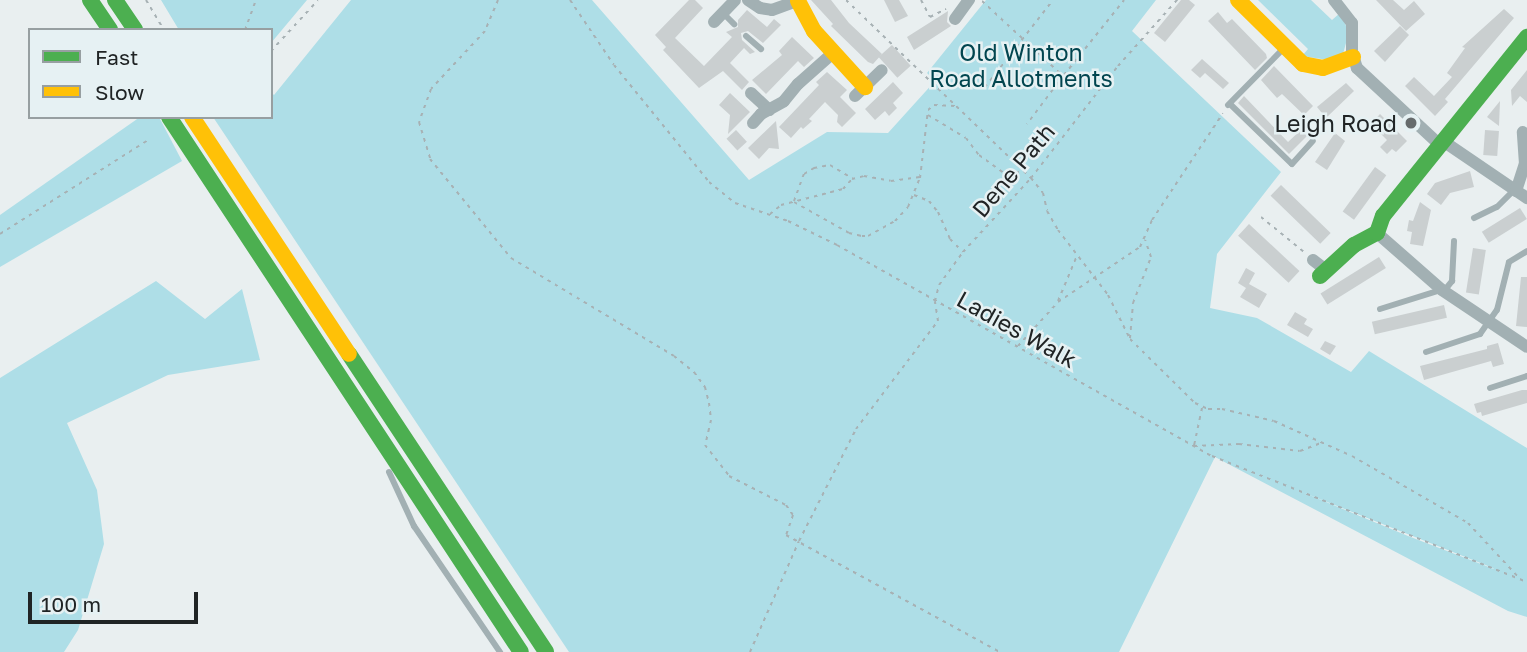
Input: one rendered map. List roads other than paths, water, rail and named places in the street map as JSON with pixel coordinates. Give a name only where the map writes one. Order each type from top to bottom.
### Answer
[{"type":"main road","points":[[90,0],[109,28]]},
{"type":"main road","points":[[115,0],[134,28]]},
{"type":"main road","points":[[1238,0],[1303,64],[1313,68],[1328,67],[1353,57]]},
{"type":"main road","points":[[798,1],[814,31],[860,91]]},
{"type":"main road","points":[[1323,273],[1354,245],[1377,233],[1382,216],[1526,39]]},
{"type":"main road","points":[[170,119],[522,652]]},
{"type":"main road","points":[[193,119],[546,652]]},
{"type":"street","points":[[719,18],[735,0]]},
{"type":"street","points":[[748,0],[760,8],[772,10],[798,1]]},
{"type":"street","points":[[955,19],[969,0]]},
{"type":"street","points":[[1334,0],[1352,23],[1353,57],[1363,75],[1441,143],[1519,193],[1525,164],[1523,132]]},
{"type":"street","points":[[753,123],[784,101],[798,84],[833,53]]},
{"type":"street","points":[[860,91],[882,70]]},
{"type":"street","points":[[751,93],[769,110]]},
{"type":"street","points":[[1377,233],[1443,290],[1527,347]]},
{"type":"street","points":[[1313,260],[1323,273]]},
{"type":"lane","points":[[719,18],[734,24]]},
{"type":"lane","points":[[747,36],[761,49]]},
{"type":"lane","points":[[1286,47],[1229,105],[1292,164],[1313,141]]},
{"type":"lane","points":[[1474,218],[1519,193]]},
{"type":"lane","points":[[1380,309],[1443,290],[1452,281],[1454,241]]},
{"type":"lane","points":[[1426,352],[1474,338],[1490,322],[1501,300],[1509,262],[1527,251]]},
{"type":"lane","points":[[1490,388],[1527,376]]},
{"type":"lane","points":[[356,400],[414,526],[500,652]]},
{"type":"place","name":"Leigh Road","points":[[1411,123]]},
{"type":"park label","name":"Old Winton Road Allotments","points":[[1021,65]]}]
